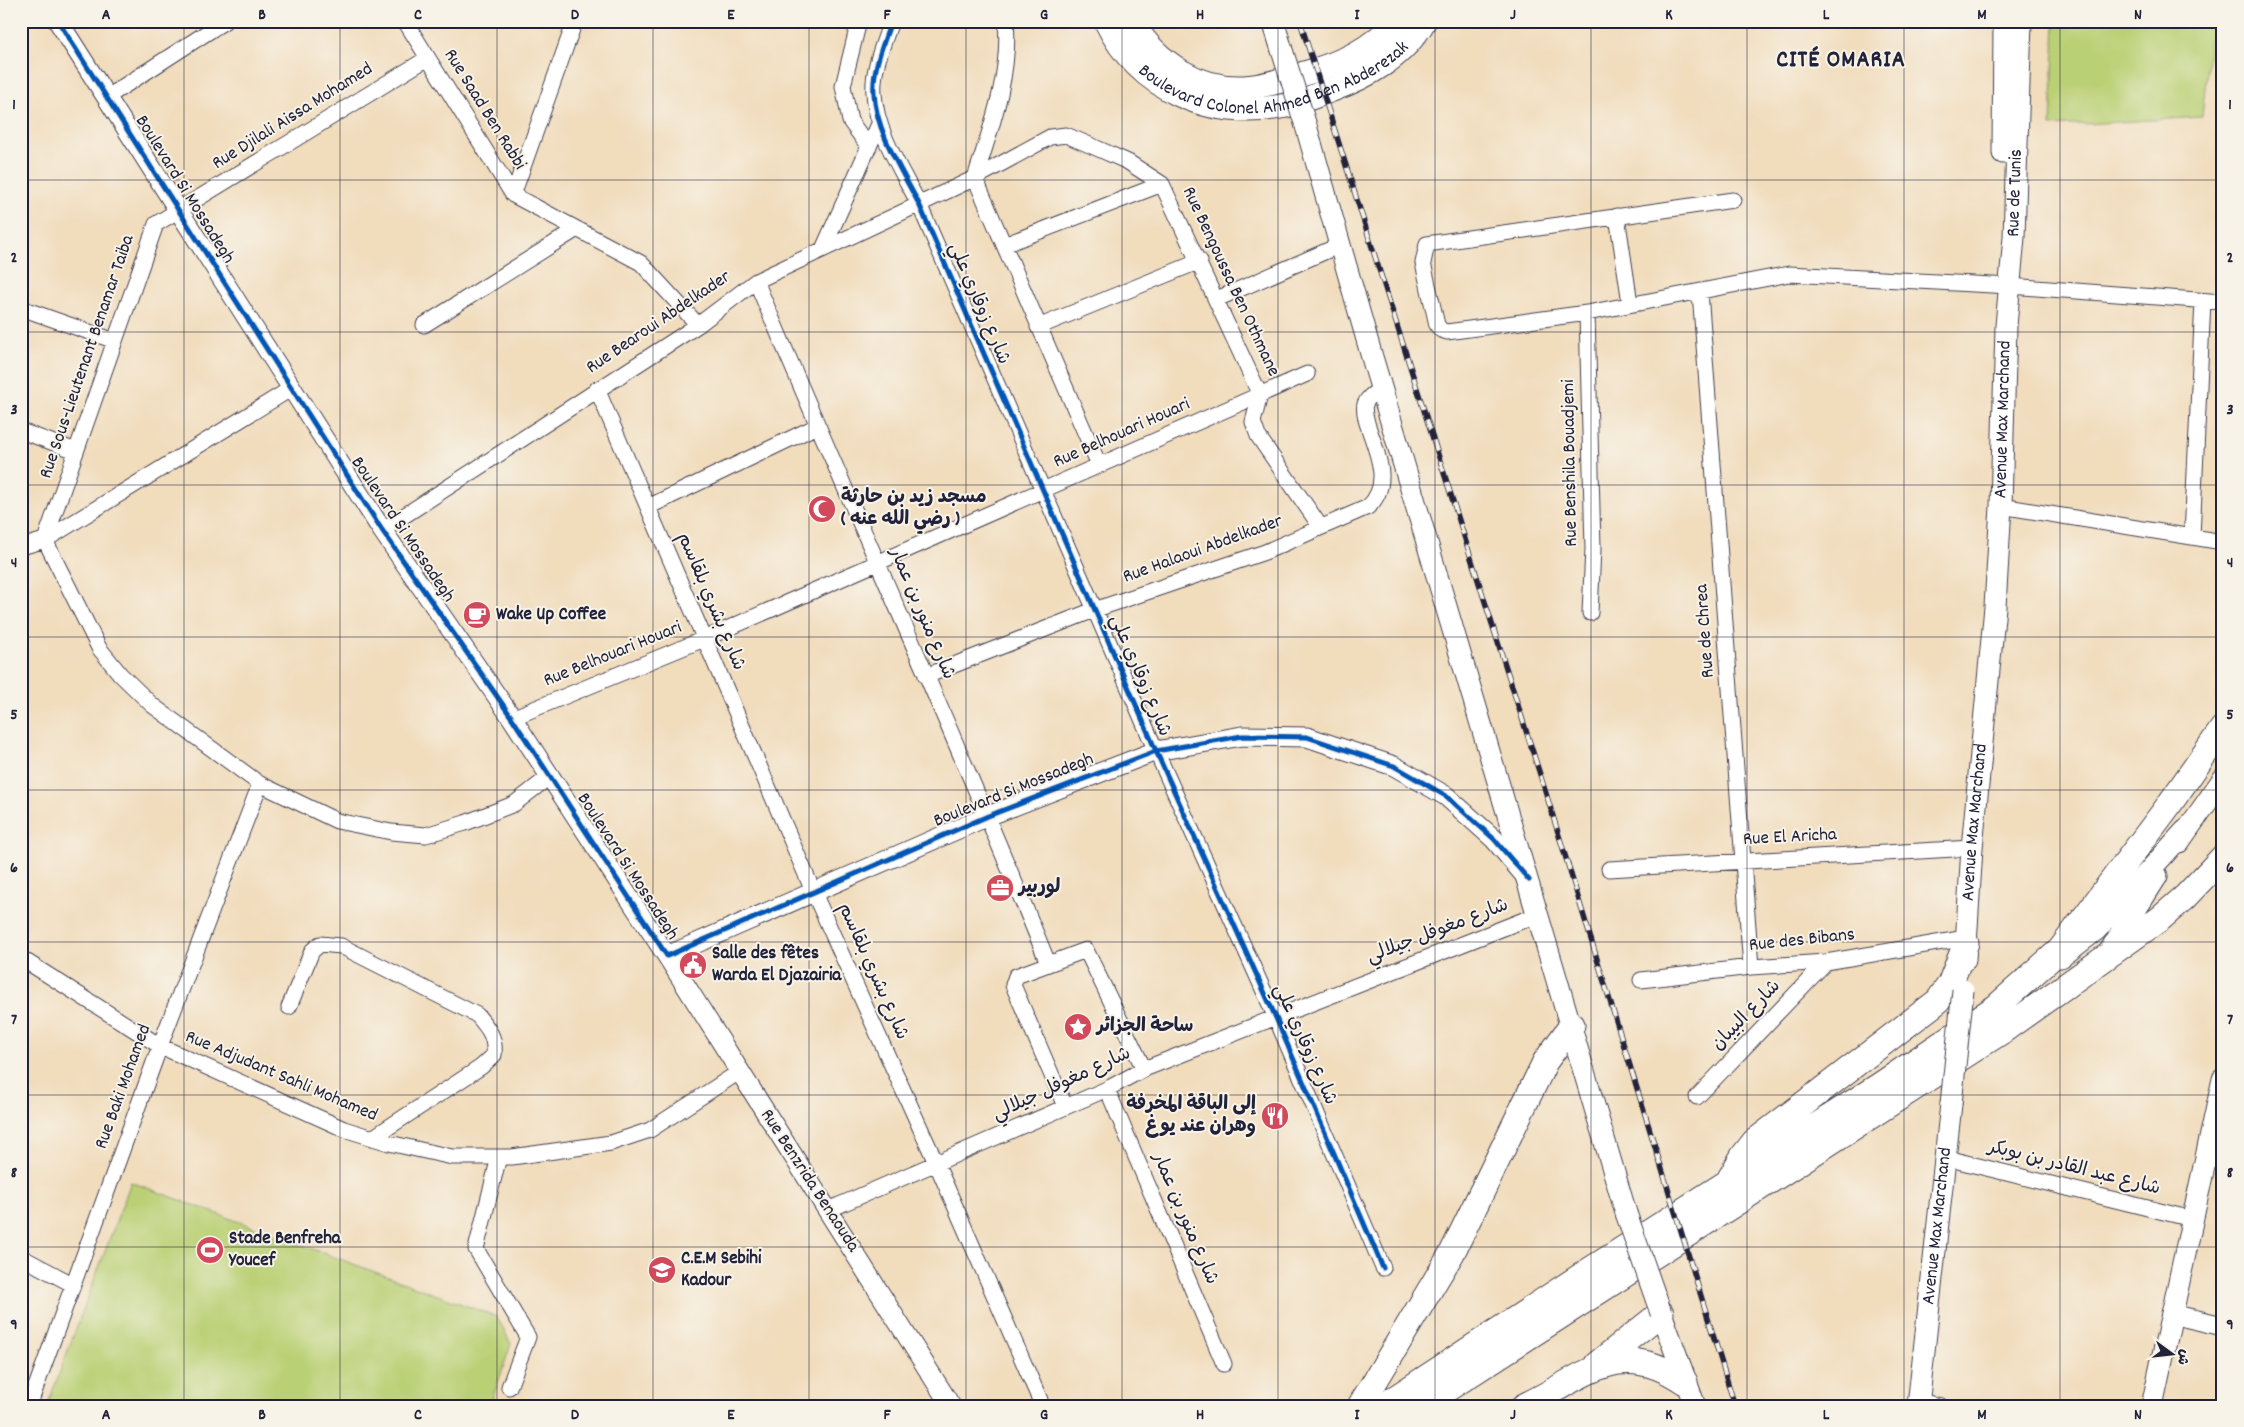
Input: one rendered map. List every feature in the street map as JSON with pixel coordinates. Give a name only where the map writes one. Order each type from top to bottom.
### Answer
[{"type":"highway","points":[[1383,1406],[1877,1087],[1996,1007],[2060,950],[2161,817],[2223,728]]},
{"type":"highway","points":[[1421,1406],[2001,1032],[2161,918],[2185,897],[2223,858]]},
{"type":"highway","points":[[1727,1183],[1754,1142],[1938,1001],[1950,984],[1966,940]]},
{"type":"highway","points":[[1360,1406],[1452,1253],[1545,1062],[1572,1025]]},
{"type":"highway","points":[[1583,1375],[1661,1313]]},
{"type":"highway","points":[[1524,1406],[1583,1375],[1615,1361],[1644,1362],[1665,1368],[1685,1382]]},
{"type":"main road","name":"Boulevard Colonel Ahmed Ben Abderezak","points":[[1106,21],[1122,49],[1134,63],[1161,86],[1181,98],[1201,104],[1249,110],[1287,106],[1366,75],[1390,61],[1407,45],[1424,21]]},
{"type":"main road","name":"Boulevard Colonel Ahmed Ben Abderezak","points":[[1131,21],[1156,55],[1179,71],[1204,82],[1226,87],[1242,87],[1272,83],[1332,66],[1376,43],[1396,21]]},
{"type":"main road","points":[[1273,21],[1306,126],[1626,1212],[1695,1406]]},
{"type":"main road","name":"Rue de Tunis","points":[[2004,21],[2002,150],[2014,238]]},
{"type":"main road","name":"Rue de Tunis","points":[[2014,238],[2021,21]]},
{"type":"main road","name":"Avenue Max Marchand","points":[[1918,1403],[1963,990],[1972,848],[1995,607],[2001,506],[2006,326],[2014,238]]},
{"type":"main road","points":[[2098,964],[2116,944],[2185,831],[2223,779]]},
{"type":"main road","points":[[1996,1007],[2096,930],[2185,831]]},
{"type":"main road","points":[[2152,1406],[2192,1220],[2217,1134],[2223,1078]]},
{"type":"street","name":"Boulevard Si Mossadegh","points":[[58,21],[382,530],[512,718],[667,956],[988,816],[1156,751],[1242,736],[1306,737],[1394,766],[1446,796],[1494,839],[1529,880]]},
{"type":"street","points":[[107,97],[225,21]]},
{"type":"street","name":"Rue Saad Ben Rabbi","points":[[405,21],[513,195]]},
{"type":"street","points":[[574,21],[513,195],[641,263],[698,325]]},
{"type":"street","points":[[859,21],[843,86],[850,121],[869,147]]},
{"type":"street","points":[[823,249],[879,124],[874,91],[880,54],[891,21]]},
{"type":"street","points":[[1006,21],[1008,38],[998,108],[975,178],[1099,465]]},
{"type":"street","name":"Rue Djilali Aissa Mohamed","points":[[179,211],[428,58]]},
{"type":"street","name":"شارع زوقاري علي","points":[[879,124],[919,204],[1094,610],[1276,1018],[1383,1268]]},
{"type":"street","name":"Rue Bengoussa Ben Othmane","points":[[975,178],[1050,137],[1066,135],[1128,162],[1162,184],[1200,262],[1260,395],[1252,422],[1258,436],[1320,526]]},
{"type":"street","name":"Rue Bearoui Abdelkader","points":[[382,530],[698,325],[756,281],[975,178]]},
{"type":"street","points":[[1004,245],[1162,184]]},
{"type":"street","points":[[1733,200],[1427,244],[1423,263],[1437,325],[1446,332],[1587,313],[1630,303],[1700,292],[1789,274],[2010,286],[2223,302]]},
{"type":"street","name":"Rue Sous-Lieutenant Benamar Taiba","points":[[45,540],[156,224],[179,211]]},
{"type":"street","points":[[1617,216],[1630,303]]},
{"type":"street","points":[[424,325],[577,229]]},
{"type":"street","points":[[1216,299],[1340,245]]},
{"type":"street","points":[[1038,327],[1200,262]]},
{"type":"street","name":"شارع منور بن عمار","points":[[756,281],[817,426],[988,816],[1048,963]]},
{"type":"street","name":"Rue de Chrea","points":[[1700,292],[1751,967]]},
{"type":"street","points":[[2192,537],[2203,301]]},
{"type":"street","points":[[21,308],[115,341]]},
{"type":"street","name":"Rue Benshila Bouadjemi","points":[[1587,313],[1593,550],[1590,612]]},
{"type":"street","name":"Rue Belhouari Houari","points":[[512,718],[704,639],[877,562],[1043,492],[1099,465],[1306,374]]},
{"type":"street","points":[[21,547],[45,540],[292,388]]},
{"type":"street","name":"Rue Halaoui Abdelkader","points":[[926,676],[1094,610],[1265,552],[1320,526],[1368,507],[1378,498],[1381,485],[1380,466],[1364,406],[1370,396],[1382,388]]},
{"type":"street","name":"شارع بشري بلقاسم","points":[[597,389],[813,891],[937,1164],[1040,1400],[1040,1406]]},
{"type":"street","points":[[648,507],[817,426]]},
{"type":"street","points":[[21,431],[76,451]]},
{"type":"street","points":[[2001,506],[2223,542]]},
{"type":"street","points":[[45,540],[99,648],[120,674],[152,705],[260,784],[337,821],[391,832],[426,835],[465,823],[514,804],[550,776]]},
{"type":"street","name":"Rue Baki Mohamed","points":[[29,1406],[160,1046],[260,784]]},
{"type":"street","name":"Rue El Aricha","points":[[1609,869],[1972,848]]},
{"type":"street","name":"شارع مغوفل جيلالي","points":[[828,1210],[937,1164],[1065,1106],[1107,1090],[1144,1069],[1539,914]]},
{"type":"street","name":"Rue des Bibans","points":[[1641,980],[1751,967],[1826,962],[1966,940]]},
{"type":"street","points":[[289,1007],[312,951],[320,944],[329,944],[341,946],[477,1015],[490,1030],[495,1043],[494,1055],[481,1067],[372,1138]]},
{"type":"street","points":[[1065,1106],[1013,985],[1016,976],[1082,950],[1090,953],[1144,1069]]},
{"type":"street","name":"Rue Benzrida Benaouda","points":[[667,956],[951,1406]]},
{"type":"street","name":"Rue Adjudant Sahli Mohamed","points":[[21,958],[160,1046],[344,1130],[452,1158],[499,1157],[611,1144],[650,1130],[739,1072]]},
{"type":"street","name":"شارع البيبان","points":[[1697,1097],[1826,962]]},
{"type":"street","name":"شارع منور بن عمار","points":[[1107,1090],[1224,1364]]},
{"type":"street","points":[[499,1157],[476,1249],[528,1336],[509,1387]]},
{"type":"street","name":"شارع عبد القادر بن بوبكر","points":[[1946,1158],[2192,1220]]},
{"type":"street","points":[[21,1257],[72,1284]]},
{"type":"street","points":[[2171,1314],[2223,1326]]},
{"type":"street","points":[[1918,1403],[1941,1406]]},
{"type":"green space","points":[[2055,21],[2212,21],[2202,117],[2051,126]]},
{"type":"green space","name":"Stade Benfreha Youcef","points":[[131,1182],[497,1317],[511,1344],[490,1406],[47,1406]]},
{"type":"railway","points":[[1300,21],[1544,787],[1735,1406]]},
{"type":"cycle path","points":[[58,21],[382,530],[512,718],[667,956],[988,816],[1156,751],[1242,736],[1307,737],[1394,766],[1446,796],[1494,839],[1529,880]]},
{"type":"cycle path","points":[[891,21],[879,56],[874,84],[876,108],[884,136],[919,204],[1156,751],[1276,1018],[1383,1268]]},
{"type":"place","name":"مسجد زيد بن حارثة ( رضي الله عنه )","points":[[822,509]]},
{"type":"place","name":"Wake Up Coffee","points":[[477,615]]},
{"type":"place","name":"لوربير","points":[[1000,888]]},
{"type":"place","name":"Salle des fêtes Warda El Djazairia","points":[[693,965]]},
{"type":"place","name":"ساحة الجزائر","points":[[1078,1027]]},
{"type":"place","name":"إلى الباقة المخرفة وهران عند يوغ","points":[[1275,1116]]},
{"type":"place","name":"Stade Benfreha Youcef","points":[[210,1250]]},
{"type":"place","name":"C.E.M Sebihi Kadour","points":[[662,1270]]},
{"type":"district","name":"CITÉ OMARIA","points":[[1841,61]]}]
